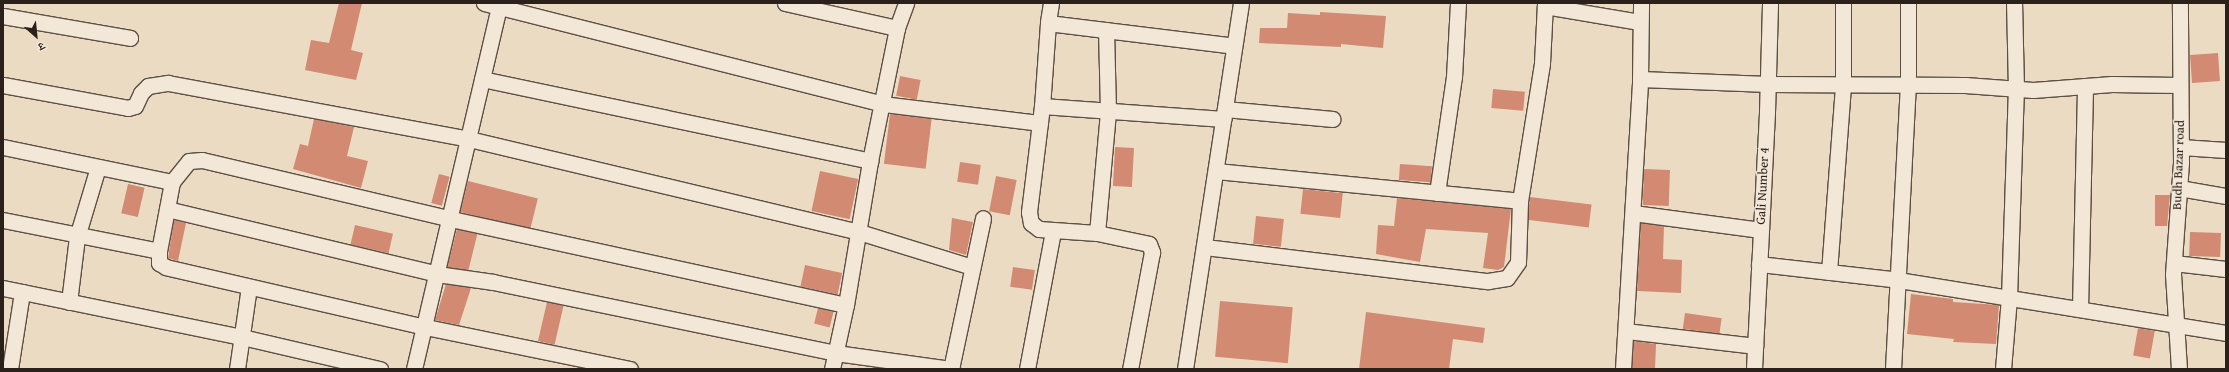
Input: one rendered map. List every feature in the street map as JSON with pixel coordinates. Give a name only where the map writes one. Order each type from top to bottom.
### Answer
[{"type":"street","points":[[484,3],[499,5],[883,104],[1040,123]]},
{"type":"street","points":[[785,3],[897,28]]},
{"type":"street","points":[[832,369],[846,305],[870,161],[883,104],[897,28],[906,3]]},
{"type":"street","points":[[1051,3],[1048,23],[1042,106],[1029,212],[1030,223],[1039,229],[1096,233],[1149,244],[1152,252],[1130,369]]},
{"type":"street","points":[[1185,369],[1205,247],[1241,3]]},
{"type":"street","points":[[1436,193],[1454,77],[1458,3]]},
{"type":"street","points":[[1623,369],[1640,79],[1641,3]]},
{"type":"street","name":"Gali Number 4","points":[[1754,369],[1768,84],[1770,3]]},
{"type":"street","points":[[1829,272],[1843,85],[1843,3]]},
{"type":"street","points":[[1893,369],[1899,280],[1908,85],[1908,3]]},
{"type":"street","points":[[2005,369],[2009,298],[2016,89],[2014,3]]},
{"type":"street","name":"Budh Bazar road","points":[[2179,369],[2174,263],[2181,147],[2180,3]]},
{"type":"street","points":[[414,369],[451,219],[499,5]]},
{"type":"street","points":[[1205,247],[1488,281],[1507,278],[1518,262],[1520,200],[1542,63],[1545,5],[1640,22]]},
{"type":"street","points":[[3,16],[130,38]]},
{"type":"street","points":[[1048,23],[1234,46]]},
{"type":"street","points":[[1096,233],[1108,111],[1106,30]]},
{"type":"street","points":[[482,79],[870,161]]},
{"type":"street","points":[[1640,79],[1768,84],[1965,85],[2016,89],[2112,84],[2180,85]]},
{"type":"street","points":[[3,85],[128,108],[135,106],[148,86],[168,83],[469,139],[858,232],[972,267]]},
{"type":"street","points":[[2080,308],[2085,86]]},
{"type":"street","points":[[1042,106],[1108,111],[1333,119]]},
{"type":"street","points":[[3,147],[172,182]]},
{"type":"street","points":[[2181,147],[2226,150]]},
{"type":"street","points":[[630,369],[425,327],[166,267],[159,263],[158,252],[172,182],[189,162],[202,160],[451,219],[846,305]]},
{"type":"street","points":[[69,302],[77,236],[98,167]]},
{"type":"street","points":[[1216,171],[1520,200]]},
{"type":"street","points":[[2179,188],[2226,196]]},
{"type":"street","points":[[167,209],[437,274],[493,282],[836,353],[951,369],[983,218]]},
{"type":"street","points":[[1633,213],[1761,230]]},
{"type":"street","points":[[3,220],[158,252]]},
{"type":"street","points":[[1027,369],[1053,231]]},
{"type":"street","points":[[2174,263],[2226,269]]},
{"type":"street","points":[[1759,264],[1899,280],[2080,308],[2176,326],[2226,332]]},
{"type":"street","points":[[237,369],[249,287]]},
{"type":"street","points":[[3,288],[242,337],[380,369]]},
{"type":"street","points":[[10,369],[22,292]]},
{"type":"street","points":[[1626,331],[1755,346]]},
{"type":"building","points":[[339,3],[362,3],[351,50],[363,53],[356,80],[305,70],[311,40],[329,43]]},
{"type":"building","points":[[1320,12],[1386,16],[1383,48],[1341,44],[1341,47],[1259,43],[1260,28],[1287,28],[1288,13],[1320,15]]},
{"type":"building","points":[[2218,53],[2220,81],[2192,83],[2190,55]]},
{"type":"building","points":[[900,76],[921,80],[917,100],[896,96]]},
{"type":"building","points":[[1493,89],[1525,92],[1523,111],[1491,108]]},
{"type":"building","points":[[890,114],[932,119],[926,169],[884,164]]},
{"type":"building","points":[[314,119],[354,127],[347,156],[368,161],[361,188],[293,169],[300,144],[308,146]]},
{"type":"building","points":[[1115,147],[1134,148],[1132,187],[1113,186]]},
{"type":"building","points":[[960,162],[981,165],[978,185],[957,182]]},
{"type":"building","points":[[1400,164],[1432,166],[1431,182],[1399,180]]},
{"type":"building","points":[[1644,169],[1670,170],[1669,206],[1643,205]]},
{"type":"building","points":[[820,171],[858,179],[850,219],[811,211]]},
{"type":"building","points":[[439,174],[450,177],[442,206],[431,203]]},
{"type":"building","points":[[996,176],[1017,180],[1010,215],[989,211]]},
{"type":"building","points":[[468,181],[538,198],[530,229],[460,212]]},
{"type":"building","points":[[128,184],[145,188],[138,217],[121,213]]},
{"type":"building","points":[[1303,189],[1343,193],[1340,218],[1300,214]]},
{"type":"building","points":[[2155,195],[2170,195],[2167,226],[2155,226]]},
{"type":"building","points":[[1530,197],[1592,205],[1589,227],[1527,220]]},
{"type":"building","points":[[1397,198],[1511,209],[1504,267],[1498,270],[1483,268],[1488,233],[1426,229],[1420,262],[1376,254],[1378,225],[1394,226]]},
{"type":"building","points":[[1256,216],[1284,219],[1281,247],[1253,244]]},
{"type":"building","points":[[952,218],[973,222],[966,255],[949,250]]},
{"type":"building","points":[[174,220],[186,223],[178,261],[168,258]]},
{"type":"building","points":[[1641,223],[1664,226],[1663,259],[1682,260],[1681,293],[1637,291]]},
{"type":"building","points":[[355,225],[393,234],[389,253],[351,244]]},
{"type":"building","points":[[457,229],[477,234],[468,272],[448,267]]},
{"type":"building","points":[[2190,232],[2221,233],[2220,257],[2189,256]]},
{"type":"building","points":[[805,265],[842,273],[838,294],[800,287]]},
{"type":"building","points":[[1013,267],[1035,270],[1032,290],[1010,287]]},
{"type":"building","points":[[446,284],[471,288],[459,325],[435,320]]},
{"type":"building","points":[[1911,294],[1953,299],[1953,302],[1999,305],[1996,344],[1953,342],[1954,339],[1907,334]]},
{"type":"building","points":[[1220,301],[1293,307],[1288,363],[1215,357]]},
{"type":"building","points":[[547,302],[564,306],[555,345],[538,341]]},
{"type":"building","points":[[818,308],[834,312],[830,327],[814,324]]},
{"type":"building","points":[[1366,312],[1485,328],[1483,343],[1453,339],[1449,369],[1359,369]]},
{"type":"building","points":[[1685,313],[1722,318],[1719,334],[1683,329]]},
{"type":"building","points":[[2138,328],[2155,331],[2150,359],[2133,356]]},
{"type":"building","points":[[1634,341],[1656,344],[1655,369],[1632,369]]}]
